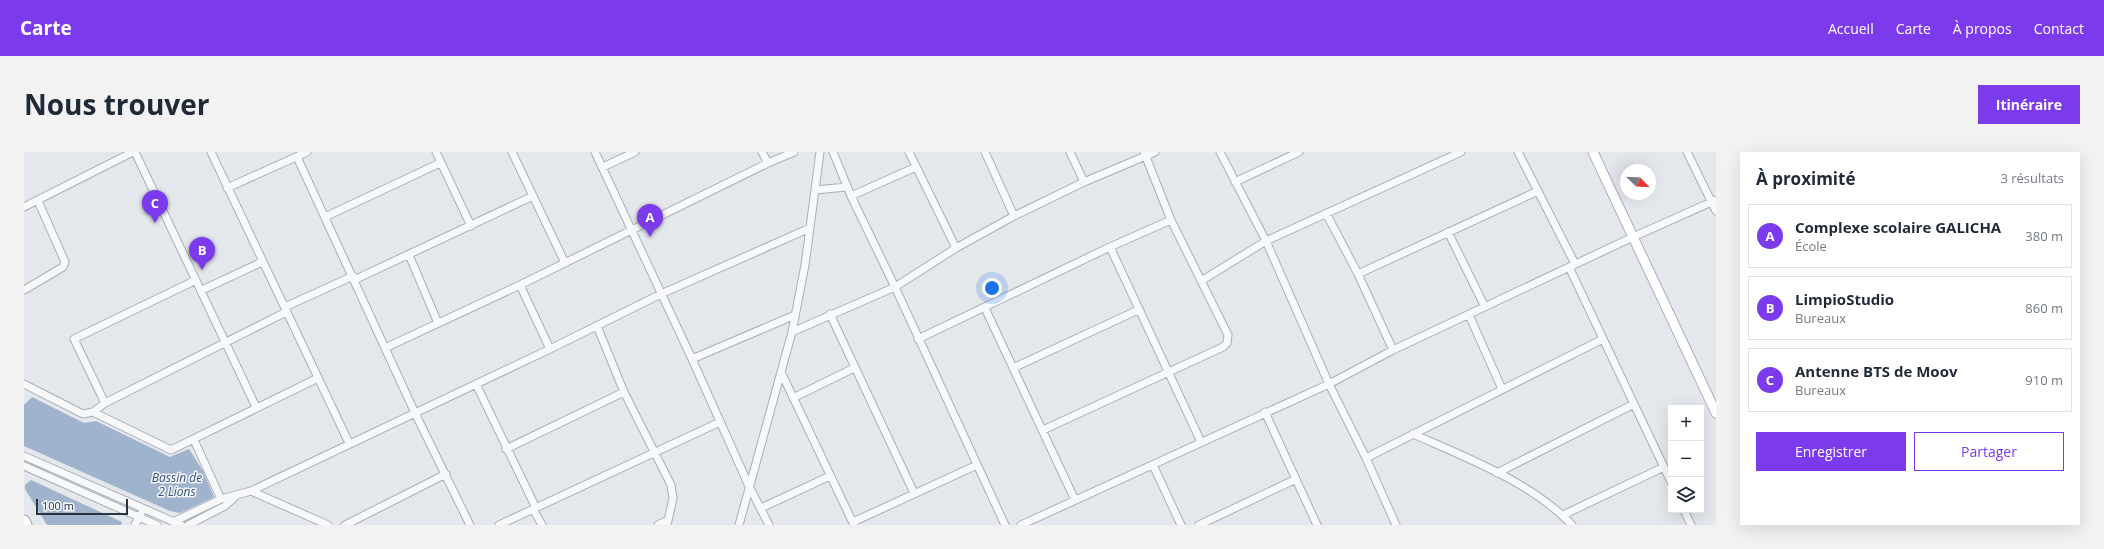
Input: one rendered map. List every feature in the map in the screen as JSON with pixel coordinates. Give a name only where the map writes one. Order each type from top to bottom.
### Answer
[{"type":"main road","points":[[24,521],[26,525]]},
{"type":"street","points":[[24,207],[134,152],[202,290],[256,407]]},
{"type":"street","points":[[211,152],[262,262],[350,443]]},
{"type":"street","points":[[227,188],[307,152]]},
{"type":"street","points":[[436,152],[471,226]]},
{"type":"street","points":[[512,152],[565,262]]},
{"type":"street","points":[[595,152],[633,230],[749,486],[769,525]]},
{"type":"street","points":[[603,167],[635,152]]},
{"type":"street","points":[[762,152],[768,163]]},
{"type":"street","points":[[385,348],[520,286],[565,262],[768,163],[794,152]]},
{"type":"street","points":[[739,525],[792,332],[810,228],[820,152]]},
{"type":"street","points":[[833,152],[850,196],[895,287],[1006,525]]},
{"type":"street","points":[[909,152],[956,248]]},
{"type":"street","points":[[985,152],[1014,216]]},
{"type":"street","points":[[1070,152],[1084,182]]},
{"type":"street","points":[[792,332],[830,314],[895,287],[956,248],[1014,216],[1145,154],[1155,152]]},
{"type":"street","points":[[1220,152],[1266,241],[1329,384],[1366,458],[1396,525]]},
{"type":"street","points":[[1235,182],[1299,152]]},
{"type":"street","points":[[1201,281],[1266,241],[1461,152]]},
{"type":"street","points":[[1518,152],[1538,191],[1603,339],[1669,477]]},
{"type":"street","points":[[1593,152],[1716,413]]},
{"type":"street","points":[[1686,152],[1714,201],[1716,211]]},
{"type":"street","points":[[1043,430],[1168,374],[1224,347],[1227,343],[1228,335],[1171,220],[1145,154]]},
{"type":"street","points":[[297,157],[415,414],[470,525]]},
{"type":"street","points":[[325,217],[440,163]]},
{"type":"street","points":[[850,196],[916,167]]},
{"type":"street","points":[[815,190],[847,188]]},
{"type":"street","points":[[1358,274],[1538,191]]},
{"type":"street","points":[[24,385],[83,414],[93,412],[105,403],[226,342],[285,310],[353,278],[409,255],[533,196]]},
{"type":"street","points":[[24,290],[63,267],[65,262],[38,201]]},
{"type":"street","points":[[1021,525],[1329,384],[1393,350],[1633,237],[1714,201]]},
{"type":"street","points":[[1326,214],[1358,274],[1393,350]]},
{"type":"street","points":[[918,339],[1110,247],[1171,220]]},
{"type":"street","points":[[24,456],[143,510],[178,523],[221,499],[251,490],[415,414],[661,294],[810,228]]},
{"type":"street","points":[[1448,232],[1485,307]]},
{"type":"street","points":[[1110,247],[1138,310],[1201,442]]},
{"type":"street","points":[[409,255],[438,323]]},
{"type":"street","points":[[202,290],[262,262]]},
{"type":"street","points":[[105,403],[74,339],[196,280]]},
{"type":"street","points":[[520,286],[550,349]]},
{"type":"street","points":[[985,308],[1075,500]]},
{"type":"street","points":[[1013,368],[1138,310]]},
{"type":"street","points":[[830,314],[854,368],[914,493]]},
{"type":"street","points":[[692,359],[795,315]]},
{"type":"street","points":[[1469,315],[1502,389]]},
{"type":"street","points":[[597,326],[624,392],[655,453],[672,492],[668,523],[658,525]]},
{"type":"street","points":[[1366,458],[1603,339]]},
{"type":"street","points":[[793,398],[854,368]]},
{"type":"street","points":[[781,372],[853,523],[914,493],[977,465]]},
{"type":"street","points":[[93,412],[171,450],[194,440],[256,407],[318,378]]},
{"type":"street","points":[[476,384],[542,525]]},
{"type":"street","points":[[506,449],[624,392]]},
{"type":"street","points":[[1497,473],[1634,404]]},
{"type":"street","points":[[1265,412],[1317,525]]},
{"type":"street","points":[[499,525],[720,422]]},
{"type":"street","points":[[1412,434],[1497,473],[1533,493],[1563,515],[1572,525]]},
{"type":"street","points":[[194,440],[221,499]]},
{"type":"street","points":[[1153,465],[1181,525]]},
{"type":"street","points":[[24,466],[157,525]]},
{"type":"street","points":[[1563,515],[1664,467]]},
{"type":"street","points":[[345,525],[446,474]]},
{"type":"street","points":[[761,508],[830,476]]},
{"type":"street","points":[[1199,525],[1296,479]]},
{"type":"street","points":[[251,490],[328,525]]},
{"type":"street","points":[[188,525],[225,506],[235,496]]},
{"type":"street","points":[[136,525],[143,510]]},
{"type":"street","points":[[1685,513],[1691,525]]},
{"type":"water","name":"Bassin de 2 Lions","points":[[32,397],[84,423],[96,421],[170,457],[189,449],[203,471],[214,497],[180,513],[170,511],[24,446],[24,405]]},
{"type":"water","points":[[31,480],[122,522],[121,525],[47,525],[25,489],[25,485]]},
{"type":"place","name":"Antenne BTS de Moov","points":[[155,223]]},
{"type":"place","name":"Complexe scolaire GALICHA","points":[[650,237]]},
{"type":"place","name":"LimpioStudio","points":[[202,270]]}]
